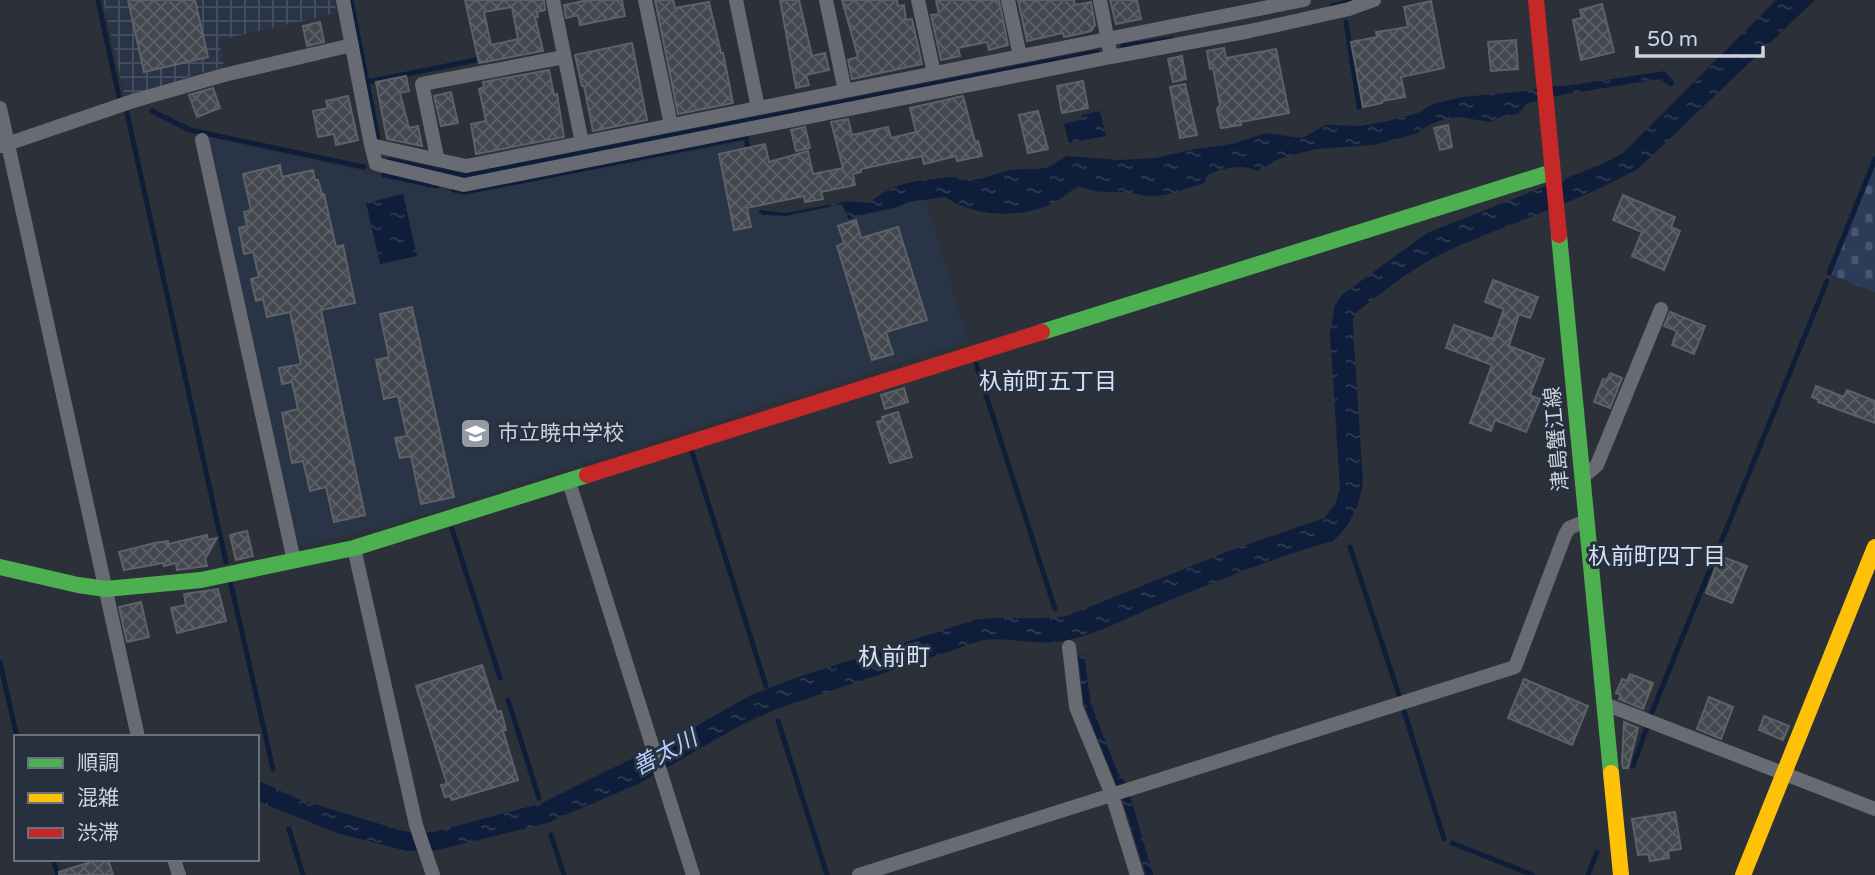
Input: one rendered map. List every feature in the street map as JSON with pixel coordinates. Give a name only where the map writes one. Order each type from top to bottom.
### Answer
[{"type":"street","points":[[343,0],[376,164],[464,185],[1262,28],[1349,9],[1374,0]]},
{"type":"street","points":[[553,0],[582,143]]},
{"type":"street","points":[[645,0],[671,125]]},
{"type":"street","points":[[736,0],[758,108]]},
{"type":"street","points":[[826,0],[845,91]]},
{"type":"street","points":[[918,0],[934,74]]},
{"type":"street","points":[[1008,0],[1020,56]]},
{"type":"street","points":[[1100,0],[1111,57]]},
{"type":"street","points":[[371,145],[466,166],[1304,0]]},
{"type":"street","name":"津島蟹江線","points":[[1536,0],[1621,875]]},
{"type":"street","points":[[4,145],[133,101],[211,78],[352,45]]},
{"type":"street","points":[[437,158],[422,84],[564,57]]},
{"type":"street","points":[[0,108],[4,145],[138,735]]},
{"type":"street","points":[[202,140],[294,561]]},
{"type":"street","points":[[0,567],[106,589],[201,580],[354,548],[1553,176]]},
{"type":"street","points":[[1582,478],[1597,465],[1661,309]]},
{"type":"street","points":[[569,482],[693,875]]},
{"type":"street","points":[[859,875],[1515,667],[1565,535],[1569,528],[1586,522]]},
{"type":"street","points":[[1743,875],[1875,547]]},
{"type":"street","points":[[354,548],[416,825],[433,875]]},
{"type":"street","points":[[1069,647],[1076,707],[1114,794],[1137,875]]},
{"type":"street","points":[[1605,704],[1875,809]]},
{"type":"shaded area","points":[[103,0],[334,0],[337,13],[219,40],[224,66],[125,97]]},
{"type":"shaded area","name":"市立暁中学校","points":[[204,136],[466,194],[743,141],[759,215],[786,216],[843,204],[849,220],[855,216],[926,199],[968,341],[393,524],[301,546],[295,542]]},
{"type":"green space","points":[[1875,164],[1875,292],[1831,275]]},
{"type":"water","name":"善太川","points":[[1776,0],[1815,0],[1639,168],[1566,203],[1441,254],[1408,273],[1357,312],[1353,320],[1363,482],[1353,515],[1333,541],[1242,571],[1075,639],[1053,642],[983,640],[779,708],[743,724],[638,784],[547,823],[438,850],[407,851],[337,833],[259,802],[259,781],[298,799],[393,828],[413,833],[434,832],[542,803],[684,733],[751,695],[792,679],[974,620],[1067,616],[1226,552],[1324,518],[1335,505],[1340,488],[1330,333],[1335,304],[1343,294],[1427,233],[1602,164],[1623,153]]},
{"type":"water","points":[[1665,71],[1675,83],[1671,87],[1660,79],[1549,97],[1526,104],[1516,114],[1507,114],[1491,122],[1458,117],[1442,120],[1418,133],[1373,145],[1316,149],[1278,159],[1257,171],[1245,167],[1226,169],[1207,175],[1204,183],[1164,195],[1100,192],[1079,186],[1051,204],[1011,214],[970,209],[945,197],[908,202],[849,220],[842,204],[786,216],[759,215],[759,210],[786,213],[847,201],[869,203],[879,195],[907,183],[950,177],[960,180],[980,179],[1009,170],[1046,168],[1067,156],[1119,160],[1155,158],[1232,144],[1265,133],[1302,138],[1326,125],[1360,126],[1388,121],[1418,113],[1433,104],[1462,97],[1527,91]]},
{"type":"water","points":[[1100,111],[1106,136],[1069,143],[1064,124],[1080,120],[1082,115]]},
{"type":"water","points":[[403,194],[417,256],[380,264],[366,203]]},
{"type":"water","points":[[1084,655],[1091,704],[1118,773],[1127,785],[1153,875],[1146,875],[1122,799],[1084,705],[1078,656]]},
{"type":"building","points":[[128,0],[195,0],[208,57],[144,72]]},
{"type":"building","points":[[465,0],[544,0],[545,10],[537,12],[538,17],[535,17],[543,51],[479,63]],"holes":[[[512,7],[518,39],[491,45],[484,12]]]},
{"type":"building","points":[[588,0],[622,0],[625,16],[580,25],[578,15],[566,18],[564,5]]},
{"type":"building","points":[[655,0],[673,0],[675,8],[709,2],[733,103],[678,114]]},
{"type":"building","points":[[780,0],[799,0],[812,56],[825,53],[829,70],[806,75],[809,85],[796,88]]},
{"type":"building","points":[[842,0],[897,0],[898,6],[904,5],[906,20],[912,19],[922,64],[852,79],[848,60],[858,57]]},
{"type":"building","points":[[936,0],[999,0],[1008,45],[989,50],[987,42],[958,48],[960,56],[941,60],[931,15],[939,14]]},
{"type":"building","points":[[1018,0],[1074,0],[1075,5],[1091,2],[1095,25],[1091,31],[1064,37],[1063,33],[1027,41]]},
{"type":"building","points":[[1110,0],[1137,0],[1141,19],[1116,24]]},
{"type":"building","points":[[1431,1],[1444,68],[1401,77],[1405,97],[1363,107],[1351,42],[1377,37],[1376,32],[1408,27],[1404,7]]},
{"type":"building","points":[[1602,4],[1614,52],[1581,60],[1573,20],[1582,18],[1580,10]]},
{"type":"building","points":[[320,22],[324,42],[307,46],[303,26]]},
{"type":"building","points":[[1516,40],[1518,69],[1491,71],[1488,42]]},
{"type":"building","points":[[632,43],[647,120],[593,131],[575,55]]},
{"type":"building","points":[[1224,48],[1226,58],[1276,49],[1289,113],[1221,128],[1217,109],[1220,105],[1207,51]]},
{"type":"building","points":[[1182,56],[1186,79],[1173,82],[1168,59]]},
{"type":"building","points":[[549,70],[554,95],[557,94],[564,137],[476,154],[471,124],[486,121],[479,89],[484,87],[483,82]]},
{"type":"building","points":[[406,76],[409,91],[400,93],[409,128],[418,126],[422,146],[387,139],[376,82]]},
{"type":"building","points":[[1083,81],[1088,108],[1062,113],[1057,86]]},
{"type":"building","points":[[1185,84],[1197,135],[1180,138],[1170,87]]},
{"type":"building","points":[[213,88],[220,108],[197,117],[189,95]]},
{"type":"building","points":[[451,92],[458,123],[441,126],[434,96]]},
{"type":"building","points":[[348,96],[358,140],[336,145],[334,134],[318,137],[313,111],[328,108],[326,101]]},
{"type":"building","points":[[963,96],[975,142],[978,141],[982,156],[957,161],[956,156],[924,164],[922,156],[861,169],[861,172],[853,174],[855,185],[821,192],[823,199],[805,202],[804,196],[747,208],[751,227],[734,230],[719,154],[765,144],[769,162],[808,151],[813,174],[843,168],[831,122],[848,119],[852,135],[888,127],[891,138],[916,132],[910,108]]},
{"type":"building","points":[[1038,111],[1048,149],[1028,153],[1019,115]]},
{"type":"building","points":[[1448,125],[1452,147],[1440,150],[1434,128]]},
{"type":"building","points":[[805,127],[810,148],[796,151],[791,130]]},
{"type":"building","points":[[280,165],[282,177],[313,170],[315,180],[318,180],[324,194],[336,247],[343,245],[355,303],[321,310],[365,515],[334,522],[326,487],[310,491],[303,461],[292,463],[282,413],[298,409],[292,382],[282,384],[279,368],[301,364],[290,312],[267,317],[263,299],[256,301],[251,279],[259,277],[253,252],[244,254],[239,228],[247,226],[244,212],[251,210],[243,174]]},
{"type":"building","points":[[1623,195],[1675,217],[1671,227],[1680,231],[1664,270],[1632,256],[1642,232],[1613,220]]},
{"type":"building","points":[[856,220],[861,238],[898,227],[927,320],[886,332],[893,354],[872,360],[837,246],[844,243],[838,226]]},
{"type":"building","points":[[1493,280],[1538,297],[1530,318],[1519,314],[1509,346],[1544,359],[1530,395],[1540,399],[1526,432],[1495,420],[1491,431],[1470,423],[1492,365],[1446,348],[1454,325],[1493,339],[1504,309],[1485,302]]},
{"type":"building","points":[[412,307],[454,497],[421,504],[411,456],[400,458],[395,438],[407,436],[398,396],[384,399],[376,360],[389,357],[380,314]]},
{"type":"building","points":[[1670,312],[1705,326],[1694,354],[1672,345],[1677,331],[1664,326]]},
{"type":"building","points":[[1610,373],[1622,378],[1610,408],[1594,402],[1603,379],[1607,380]]},
{"type":"building","points":[[1816,386],[1844,397],[1847,390],[1875,401],[1875,423],[1818,402],[1819,400],[1812,397]]},
{"type":"building","points":[[904,388],[908,402],[885,409],[881,395]]},
{"type":"building","points":[[898,412],[912,457],[890,463],[877,422],[883,420],[882,417]]},
{"type":"building","points":[[247,531],[253,556],[236,560],[230,535]]},
{"type":"building","points":[[207,535],[208,540],[217,538],[205,559],[207,566],[177,570],[176,563],[164,566],[163,563],[124,570],[119,552]]},
{"type":"building","points":[[1720,556],[1747,566],[1732,603],[1706,593]]},
{"type":"building","points":[[218,589],[226,621],[177,633],[171,608],[186,605],[184,594]]},
{"type":"building","points":[[141,602],[149,637],[127,642],[119,607]]},
{"type":"building","points":[[482,665],[497,712],[501,711],[506,730],[503,731],[518,780],[452,800],[450,796],[445,797],[441,785],[447,784],[416,686]]},
{"type":"building","points":[[1630,674],[1653,683],[1643,709],[1619,699],[1621,695],[1616,693],[1622,679],[1627,681]]},
{"type":"building","points":[[1524,679],[1588,706],[1572,745],[1508,718]]},
{"type":"building","points":[[1709,697],[1733,707],[1721,739],[1697,729]]},
{"type":"building","points":[[1764,716],[1789,726],[1783,740],[1759,730]]},
{"type":"building","points":[[1624,722],[1638,728],[1628,768],[1623,768],[1622,763]]},
{"type":"building","points":[[1675,812],[1681,849],[1668,851],[1669,858],[1650,861],[1648,854],[1638,855],[1632,819]]},
{"type":"building","points":[[94,861],[109,861],[113,875],[59,875],[59,872]]},
{"type":"waterway","points":[[98,0],[119,97]]},
{"type":"waterway","points":[[351,0],[378,138]]},
{"type":"waterway","points":[[1332,6],[1354,0]]},
{"type":"waterway","points":[[1346,22],[1359,107]]},
{"type":"waterway","points":[[1123,46],[1172,39]]},
{"type":"waterway","points":[[389,160],[465,176],[1097,52]]},
{"type":"waterway","points":[[367,82],[476,60]]},
{"type":"waterway","points":[[152,111],[190,130],[364,167]]},
{"type":"waterway","points":[[127,113],[226,562]]},
{"type":"waterway","points":[[454,190],[465,192],[746,137],[749,152]]},
{"type":"waterway","points":[[1829,273],[1875,159]]},
{"type":"waterway","points":[[384,175],[437,186]]},
{"type":"waterway","points":[[1650,717],[1827,281]]},
{"type":"waterway","points":[[976,364],[1055,609]]},
{"type":"waterway","points":[[692,452],[766,686]]},
{"type":"waterway","points":[[452,529],[500,678]]},
{"type":"waterway","points":[[1350,547],[1399,695]]},
{"type":"waterway","points":[[231,584],[273,769]]},
{"type":"waterway","points":[[0,662],[17,735]]},
{"type":"waterway","points":[[508,700],[539,798]]},
{"type":"waterway","points":[[1404,711],[1444,839]]},
{"type":"waterway","points":[[778,721],[827,875]]},
{"type":"waterway","points":[[1633,766],[1647,727]]},
{"type":"waterway","points":[[289,829],[303,875]]},
{"type":"waterway","points":[[551,835],[564,875]]},
{"type":"waterway","points":[[1452,843],[1533,875]]},
{"type":"waterway","points":[[1588,875],[1597,852]]},
{"type":"waterway","points":[[54,861],[58,875]]},
{"type":"traffic: fast","points":[[1042,332],[1552,172]]},
{"type":"traffic: fast","points":[[1559,235],[1611,773]]},
{"type":"traffic: fast","points":[[0,567],[106,589],[201,580],[354,548],[587,475]]},
{"type":"traffic: slow","points":[[1743,875],[1875,547]]},
{"type":"traffic: slow","points":[[1611,773],[1621,875]]},
{"type":"traffic: jam","points":[[1536,0],[1559,235]]},
{"type":"traffic: jam","points":[[587,475],[1042,332]]},
{"type":"place","name":"市立暁中学校","points":[[475,433]]},
{"type":"district","name":"杁前町五丁目","points":[[1048,382]]},
{"type":"district","name":"杁前町四丁目","points":[[1657,557]]},
{"type":"district","name":"杁前町","points":[[894,657]]}]
